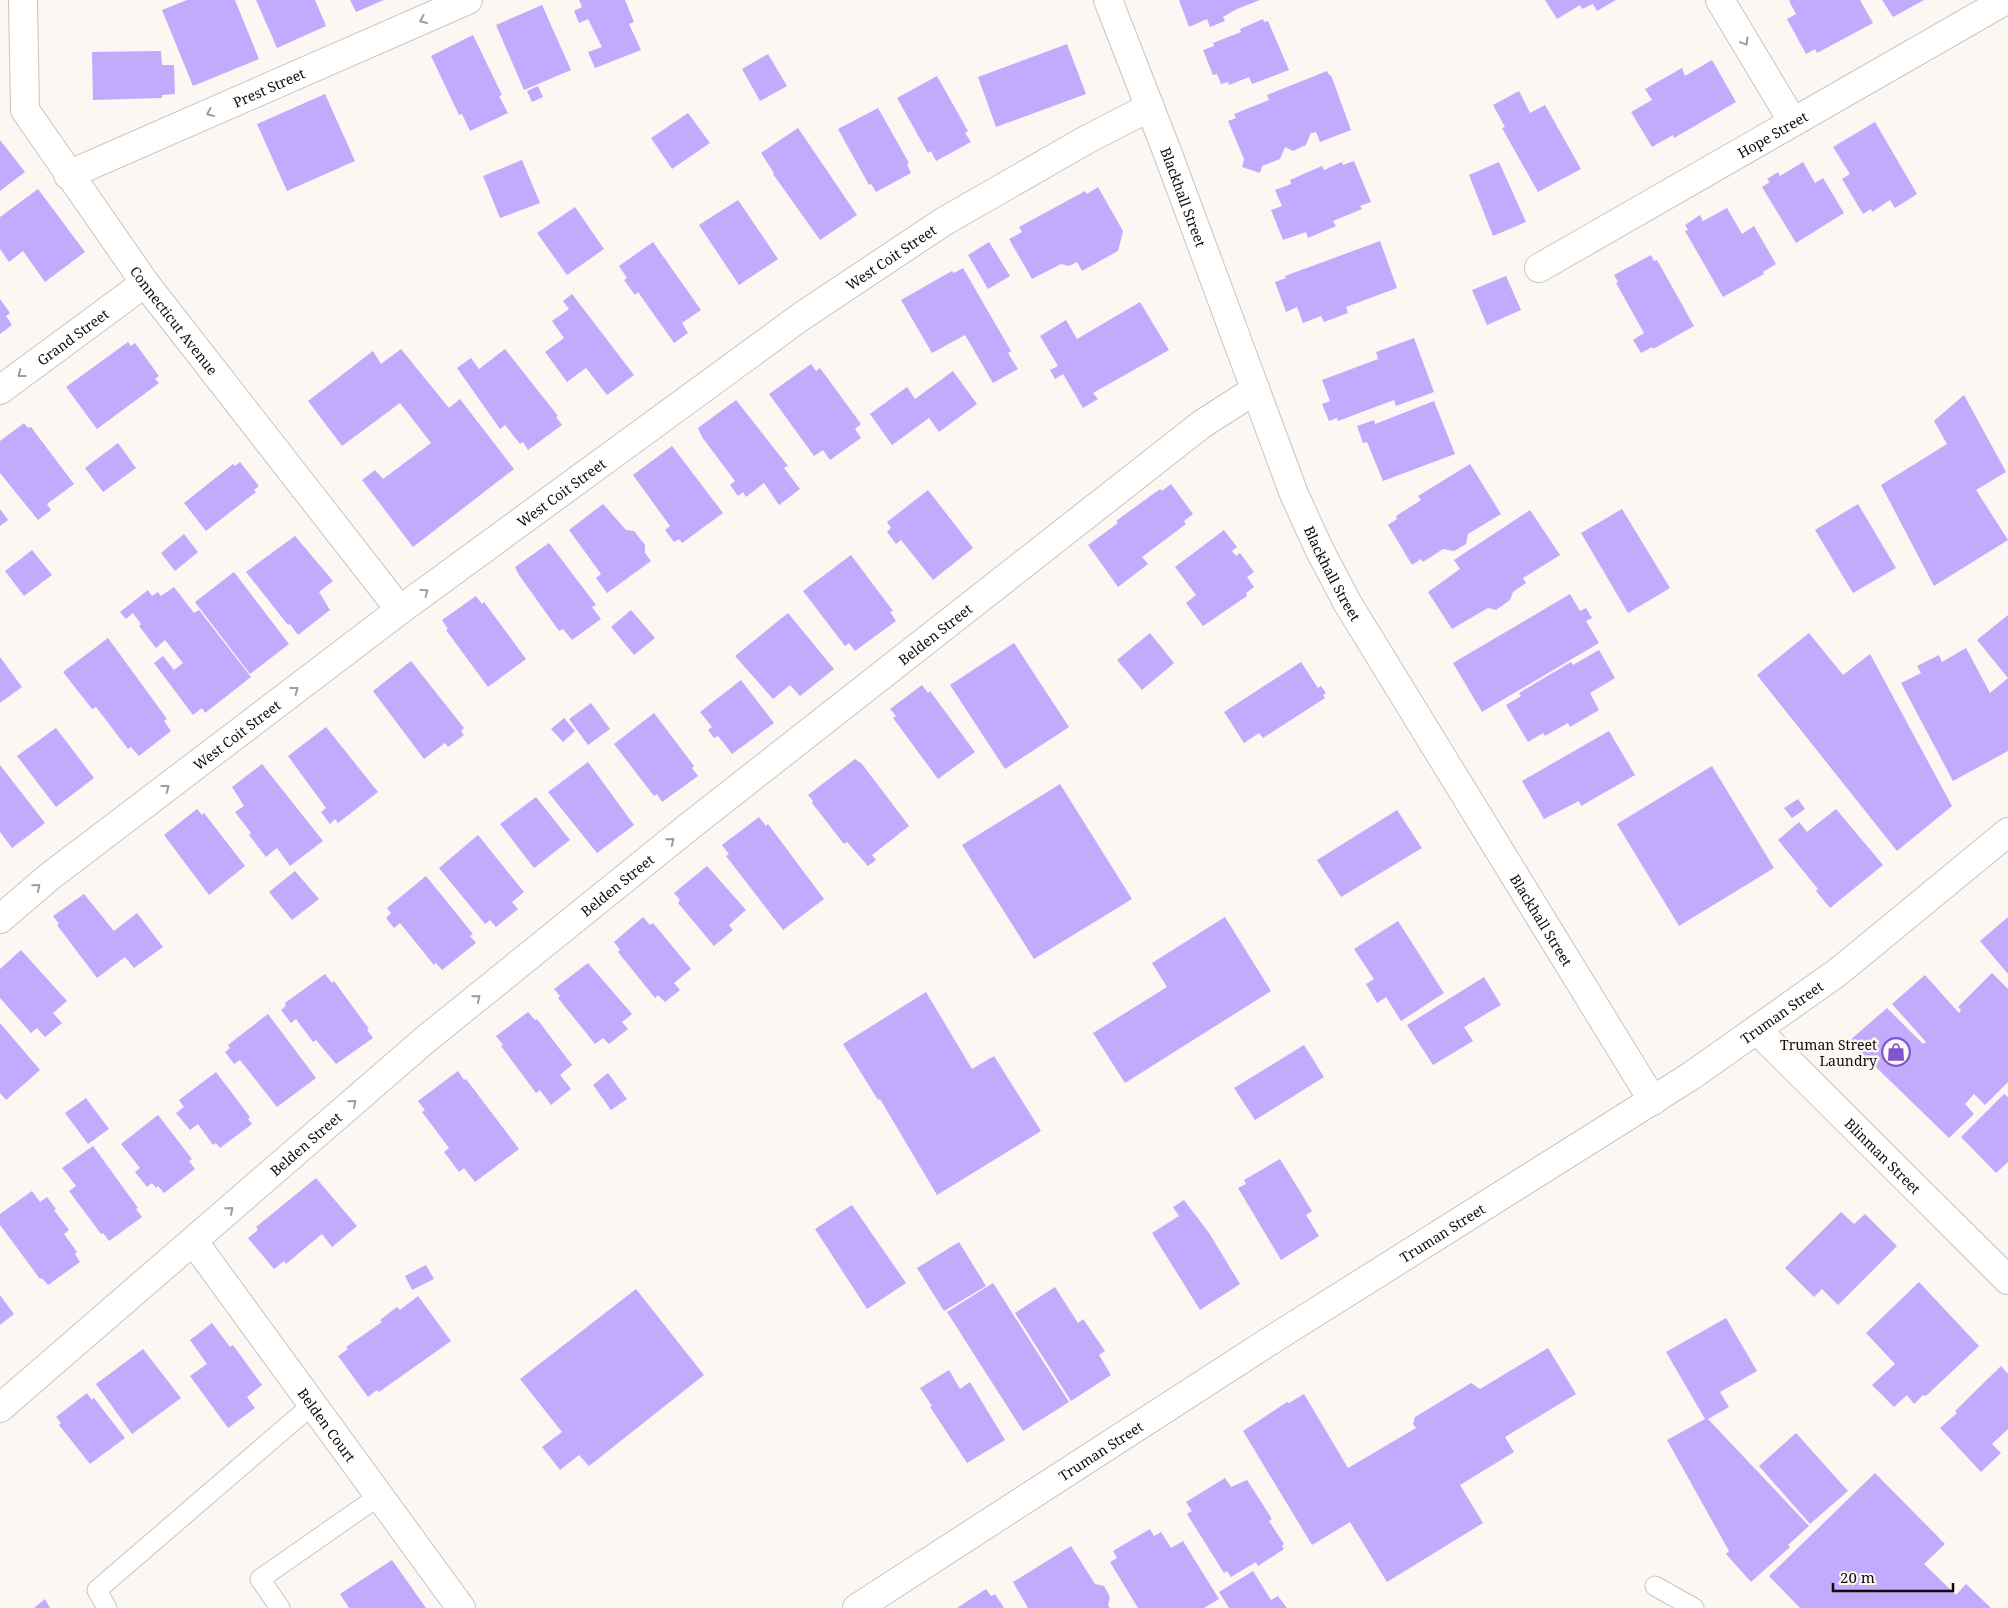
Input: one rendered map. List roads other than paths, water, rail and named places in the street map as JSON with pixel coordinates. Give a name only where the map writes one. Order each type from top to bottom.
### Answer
[{"type":"street","name":"Connecticut Avenue","points":[[24,0],[25,110],[68,175],[145,283],[400,610]]},
{"type":"street","name":"Prest Street","points":[[68,175],[468,0]]},
{"type":"street","name":"Blackhall Street","points":[[1108,0],[1150,107],[1294,494],[1320,551],[1348,604],[1653,1101]]},
{"type":"street","points":[[1720,0],[1793,122]]},
{"type":"street","name":"Hope Street","points":[[1539,268],[2006,0]]},
{"type":"street","name":"West Coit Street","points":[[0,919],[57,872],[400,610],[827,300],[943,222],[1086,140],[1150,107]]},
{"type":"street","name":"Grand Street","points":[[0,390],[145,283]]},
{"type":"street","name":"Belden Street","points":[[0,1408],[194,1242],[426,1039],[668,843],[1202,424],[1255,390]]},
{"type":"street","name":"Truman Street","points":[[857,1608],[1273,1338],[1653,1101],[1838,972],[2008,832]]},
{"type":"street","name":"Blinman Street","points":[[1757,1030],[2008,1280]]},
{"type":"street","name":"Belden Court","points":[[194,1242],[461,1608]]},
{"type":"lane","points":[[107,1608],[97,1590],[312,1405]]},
{"type":"lane","points":[[280,1608],[260,1579],[379,1496]]},
{"type":"lane","points":[[1655,1586],[1694,1608]]},
{"type":"place","name":"Truman Street Laundry","points":[[1896,1052]]}]
